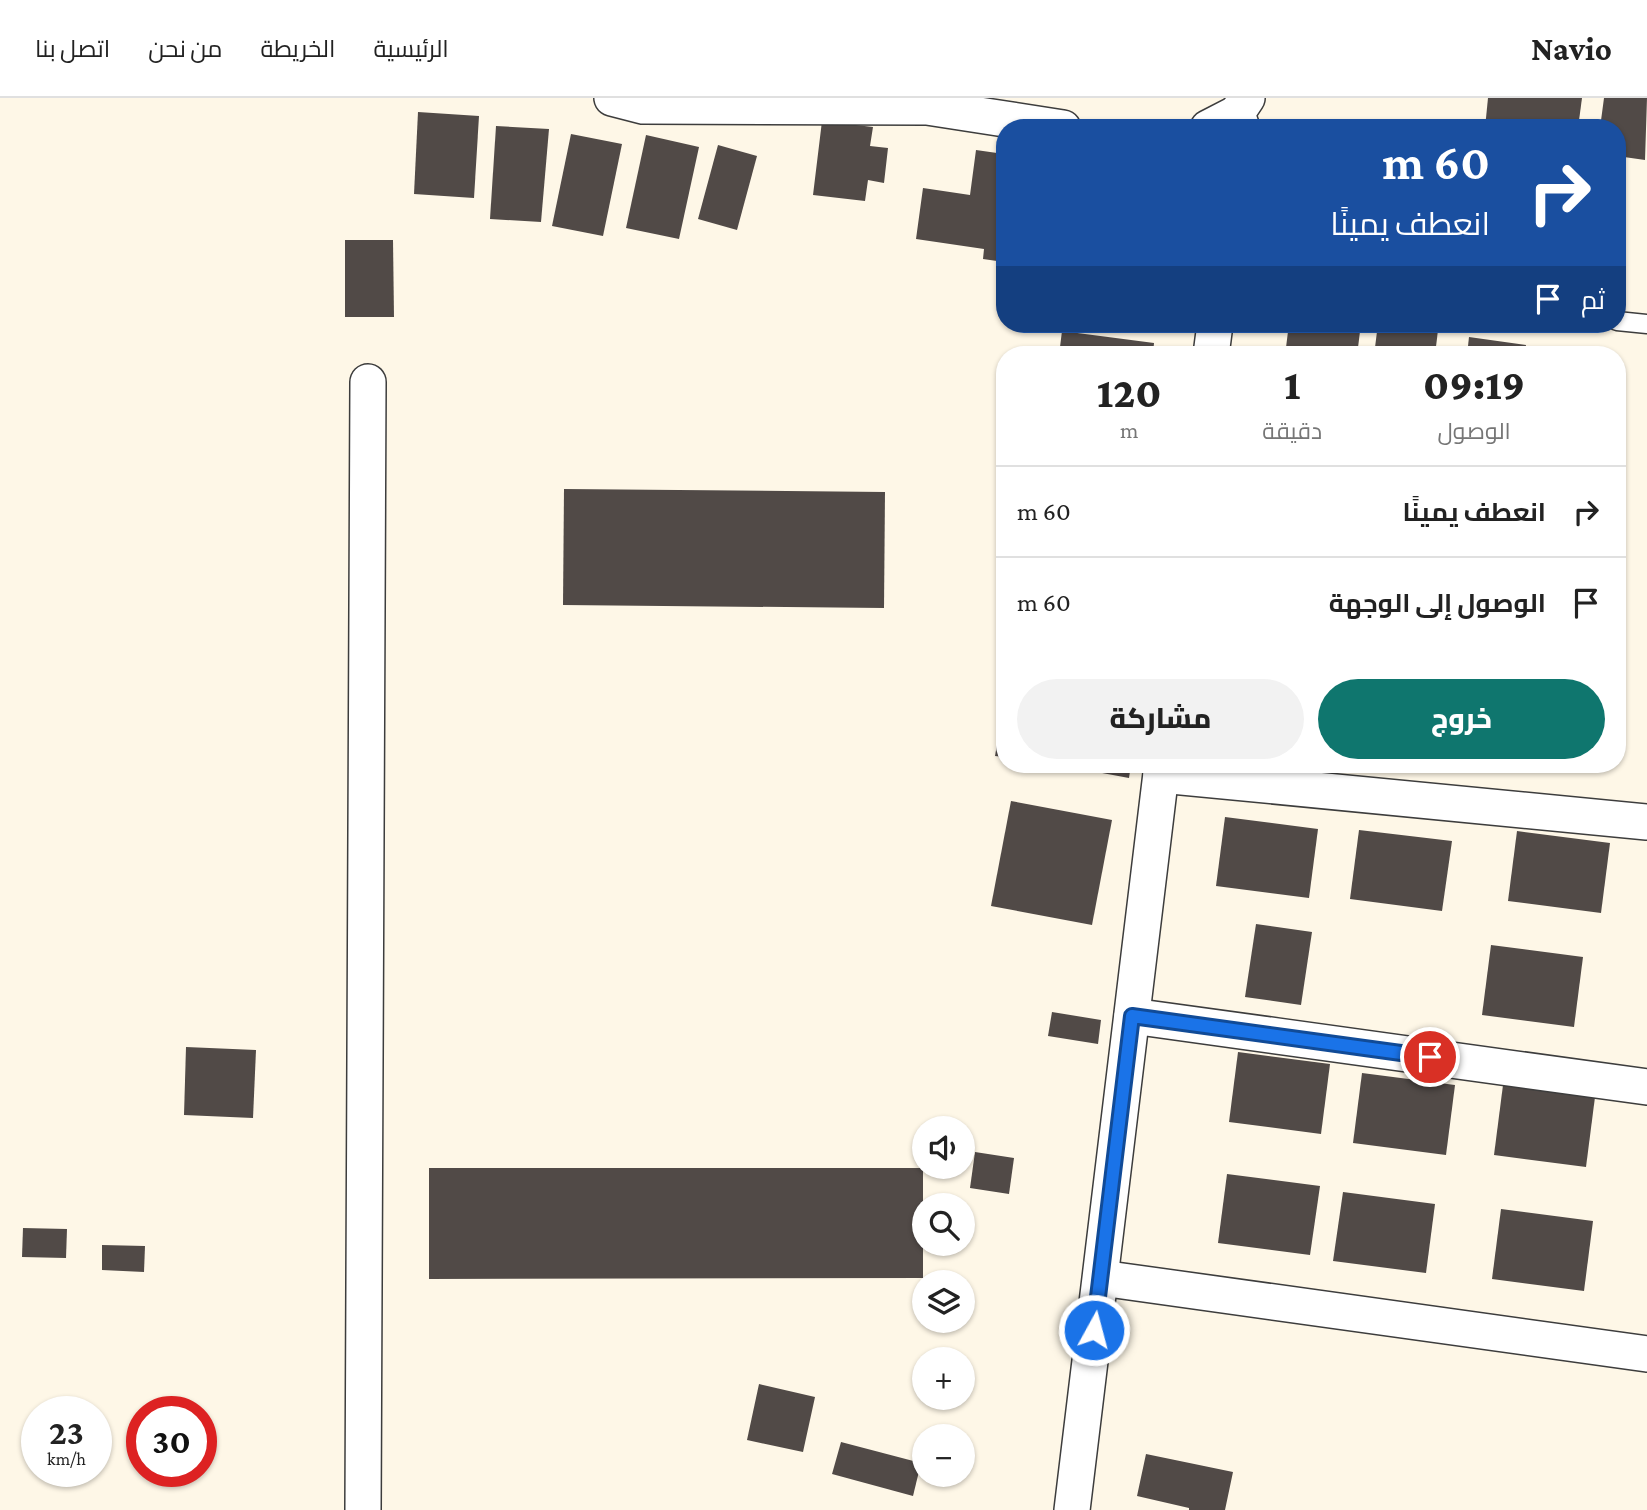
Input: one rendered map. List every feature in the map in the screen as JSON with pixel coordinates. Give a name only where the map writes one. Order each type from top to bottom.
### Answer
[{"type":"street","points":[[612,98],[643,106],[927,107],[1005,119]]},
{"type":"street","points":[[363,1510],[368,382]]},
{"type":"street","points":[[1072,1510],[1162,773]]},
{"type":"street","points":[[1190,773],[1647,822]]},
{"type":"street","points":[[1132,1016],[1647,1087]]},
{"type":"street","points":[[1101,1278],[1647,1354]]},
{"type":"lane","points":[[1626,322],[1647,324]]},
{"type":"building","points":[[1488,98],[1582,98],[1579,119],[1486,119]]},
{"type":"building","points":[[1604,98],[1647,98],[1645,160],[1626,157],[1626,119],[1601,119]]},
{"type":"building","points":[[418,112],[479,116],[474,198],[414,194]]},
{"type":"building","points":[[822,121],[873,127],[870,146],[888,148],[884,183],[868,180],[865,201],[813,195]]},
{"type":"building","points":[[496,126],[549,129],[541,222],[490,219]]},
{"type":"building","points":[[571,134],[622,144],[603,236],[552,226]]},
{"type":"building","points":[[646,135],[699,147],[679,239],[626,228]]},
{"type":"building","points":[[718,145],[757,156],[737,230],[698,219]]},
{"type":"building","points":[[976,150],[996,153],[996,261],[983,259],[984,249],[916,239],[923,188],[970,195]]},
{"type":"building","points":[[345,240],[393,240],[394,317],[345,317]]},
{"type":"building","points":[[1062,333],[1154,343],[1154,346],[1060,346]]},
{"type":"building","points":[[1288,333],[1360,333],[1358,346],[1286,346]]},
{"type":"building","points":[[1377,333],[1438,333],[1436,346],[1375,346]]},
{"type":"building","points":[[1469,337],[1526,345],[1526,346],[1468,346]]},
{"type":"building","points":[[564,489],[885,492],[884,608],[563,605]]},
{"type":"building","points":[[1102,773],[1130,773],[1129,778]]},
{"type":"building","points":[[1011,801],[1112,820],[1092,925],[991,906]]},
{"type":"building","points":[[1225,817],[1318,829],[1309,898],[1216,886]]},
{"type":"building","points":[[1359,830],[1452,841],[1442,911],[1350,899]]},
{"type":"building","points":[[1517,831],[1610,843],[1601,913],[1508,901]]},
{"type":"building","points":[[1256,924],[1312,932],[1301,1005],[1245,997]]},
{"type":"building","points":[[1491,945],[1583,957],[1574,1027],[1482,1015]]},
{"type":"building","points":[[1052,1012],[1101,1020],[1098,1044],[1048,1036]]},
{"type":"building","points":[[186,1047],[256,1050],[253,1118],[184,1115]]},
{"type":"building","points":[[1238,1052],[1330,1064],[1321,1134],[1229,1122]]},
{"type":"building","points":[[1362,1073],[1455,1085],[1446,1155],[1353,1143]]},
{"type":"building","points":[[1503,1085],[1595,1097],[1586,1167],[1494,1155]]},
{"type":"building","points":[[975,1152],[1014,1158],[1009,1194],[970,1188],[971,1179],[975,1179]]},
{"type":"building","points":[[429,1168],[912,1168],[912,1179],[923,1179],[923,1193],[912,1193],[912,1256],[923,1256],[923,1270],[912,1270],[912,1278],[429,1279]]},
{"type":"building","points":[[1227,1174],[1320,1186],[1310,1255],[1218,1243]]},
{"type":"building","points":[[1343,1192],[1435,1204],[1426,1273],[1333,1261]]},
{"type":"building","points":[[1501,1209],[1593,1221],[1584,1291],[1492,1279]]},
{"type":"building","points":[[23,1228],[67,1229],[66,1258],[22,1257]]},
{"type":"building","points":[[102,1245],[145,1246],[144,1272],[102,1270]]},
{"type":"building","points":[[759,1384],[815,1397],[803,1452],[747,1440]]},
{"type":"building","points":[[841,1442],[912,1461],[912,1487],[915,1487],[913,1496],[832,1474]]},
{"type":"building","points":[[1146,1454],[1233,1472],[1225,1510],[1189,1510],[1137,1496]]},
{"type":"route","points":[[1094,1330],[1132,1016],[1430,1057]]}]
